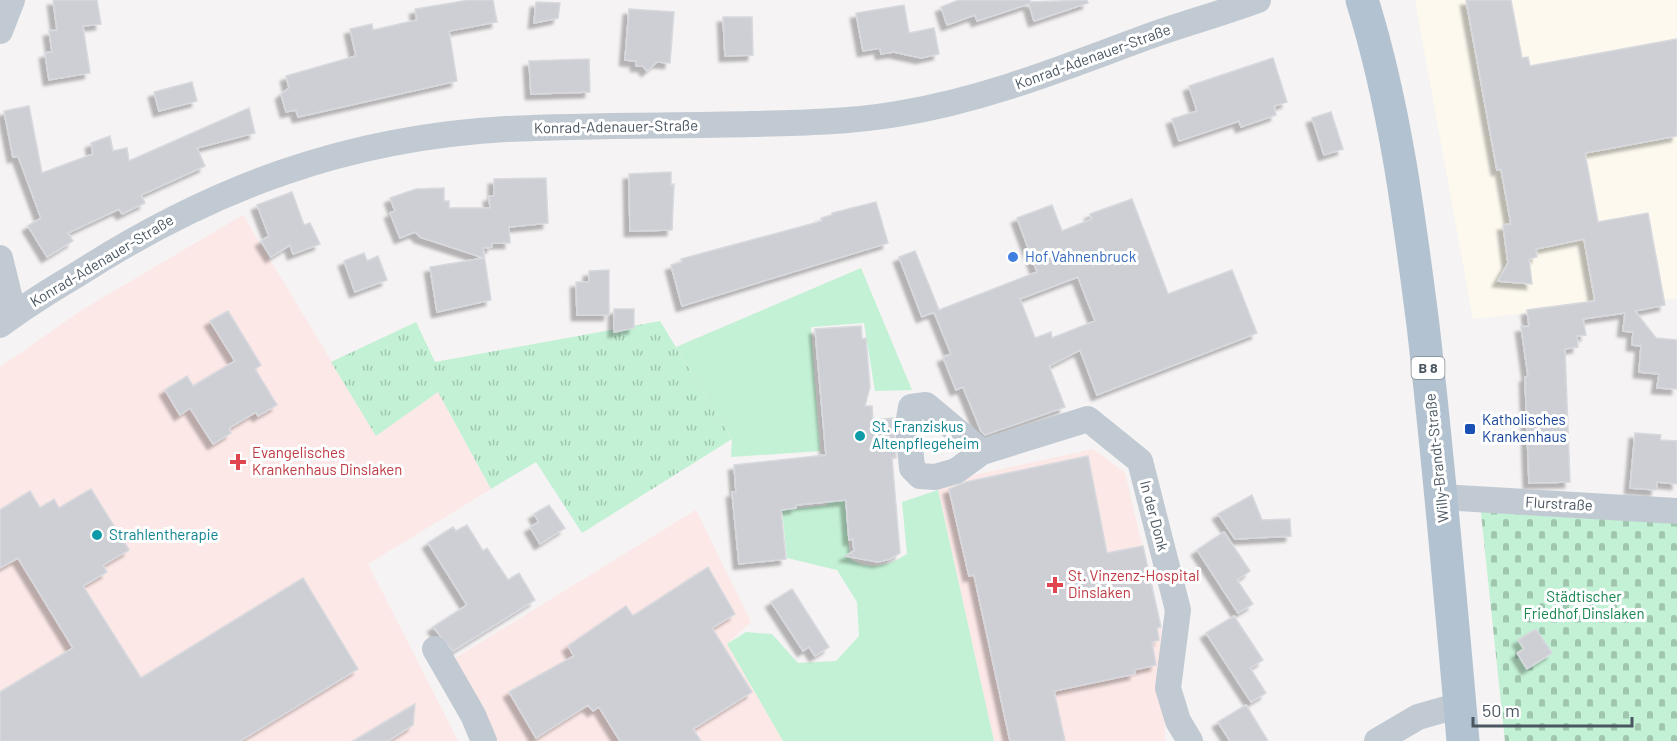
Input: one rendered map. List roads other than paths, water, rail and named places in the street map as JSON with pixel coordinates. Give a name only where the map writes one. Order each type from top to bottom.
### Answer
[{"type":"main road","name":"Willy-Brandt-Straße","points":[[1362,0],[1393,123],[1412,239],[1441,497],[1463,741]]},
{"type":"street","points":[[0,31],[12,0]]},
{"type":"street","name":"Konrad-Adenauer-Straße","points":[[7,320],[114,251],[204,202],[282,171],[359,150],[418,137],[507,129],[814,122],[896,115],[964,100],[1036,79],[1258,0]]},
{"type":"street","points":[[0,258],[7,320]]},
{"type":"street","name":"In der Donk","points":[[982,452],[1088,419],[1140,461],[1178,610],[1168,688],[1178,721],[1190,741]]},
{"type":"street","name":"Flurstraße","points":[[1441,497],[1677,511]]},
{"type":"street","points":[[435,649],[473,715],[484,741]]},
{"type":"street","points":[[1377,741],[1418,717],[1460,705]]},
{"type":"place","name":"Hof Vahnenbruck","points":[[1013,257]]},
{"type":"place","name":"Katholisches Krankenhaus","points":[[1470,429]]},
{"type":"place","name":"St. Franziskus Altenpflegeheim","points":[[860,436]]},
{"type":"place","name":"Evangelisches Krankenhaus Dinslaken","points":[[238,462]]},
{"type":"place","name":"Strahlentherapie","points":[[97,535]]},
{"type":"place","name":"St. Vinzenz-Hospital Dinslaken","points":[[1055,585]]},
{"type":"park label","name":"Städtischer Friedhof Dinslaken","points":[[1584,606]]}]
